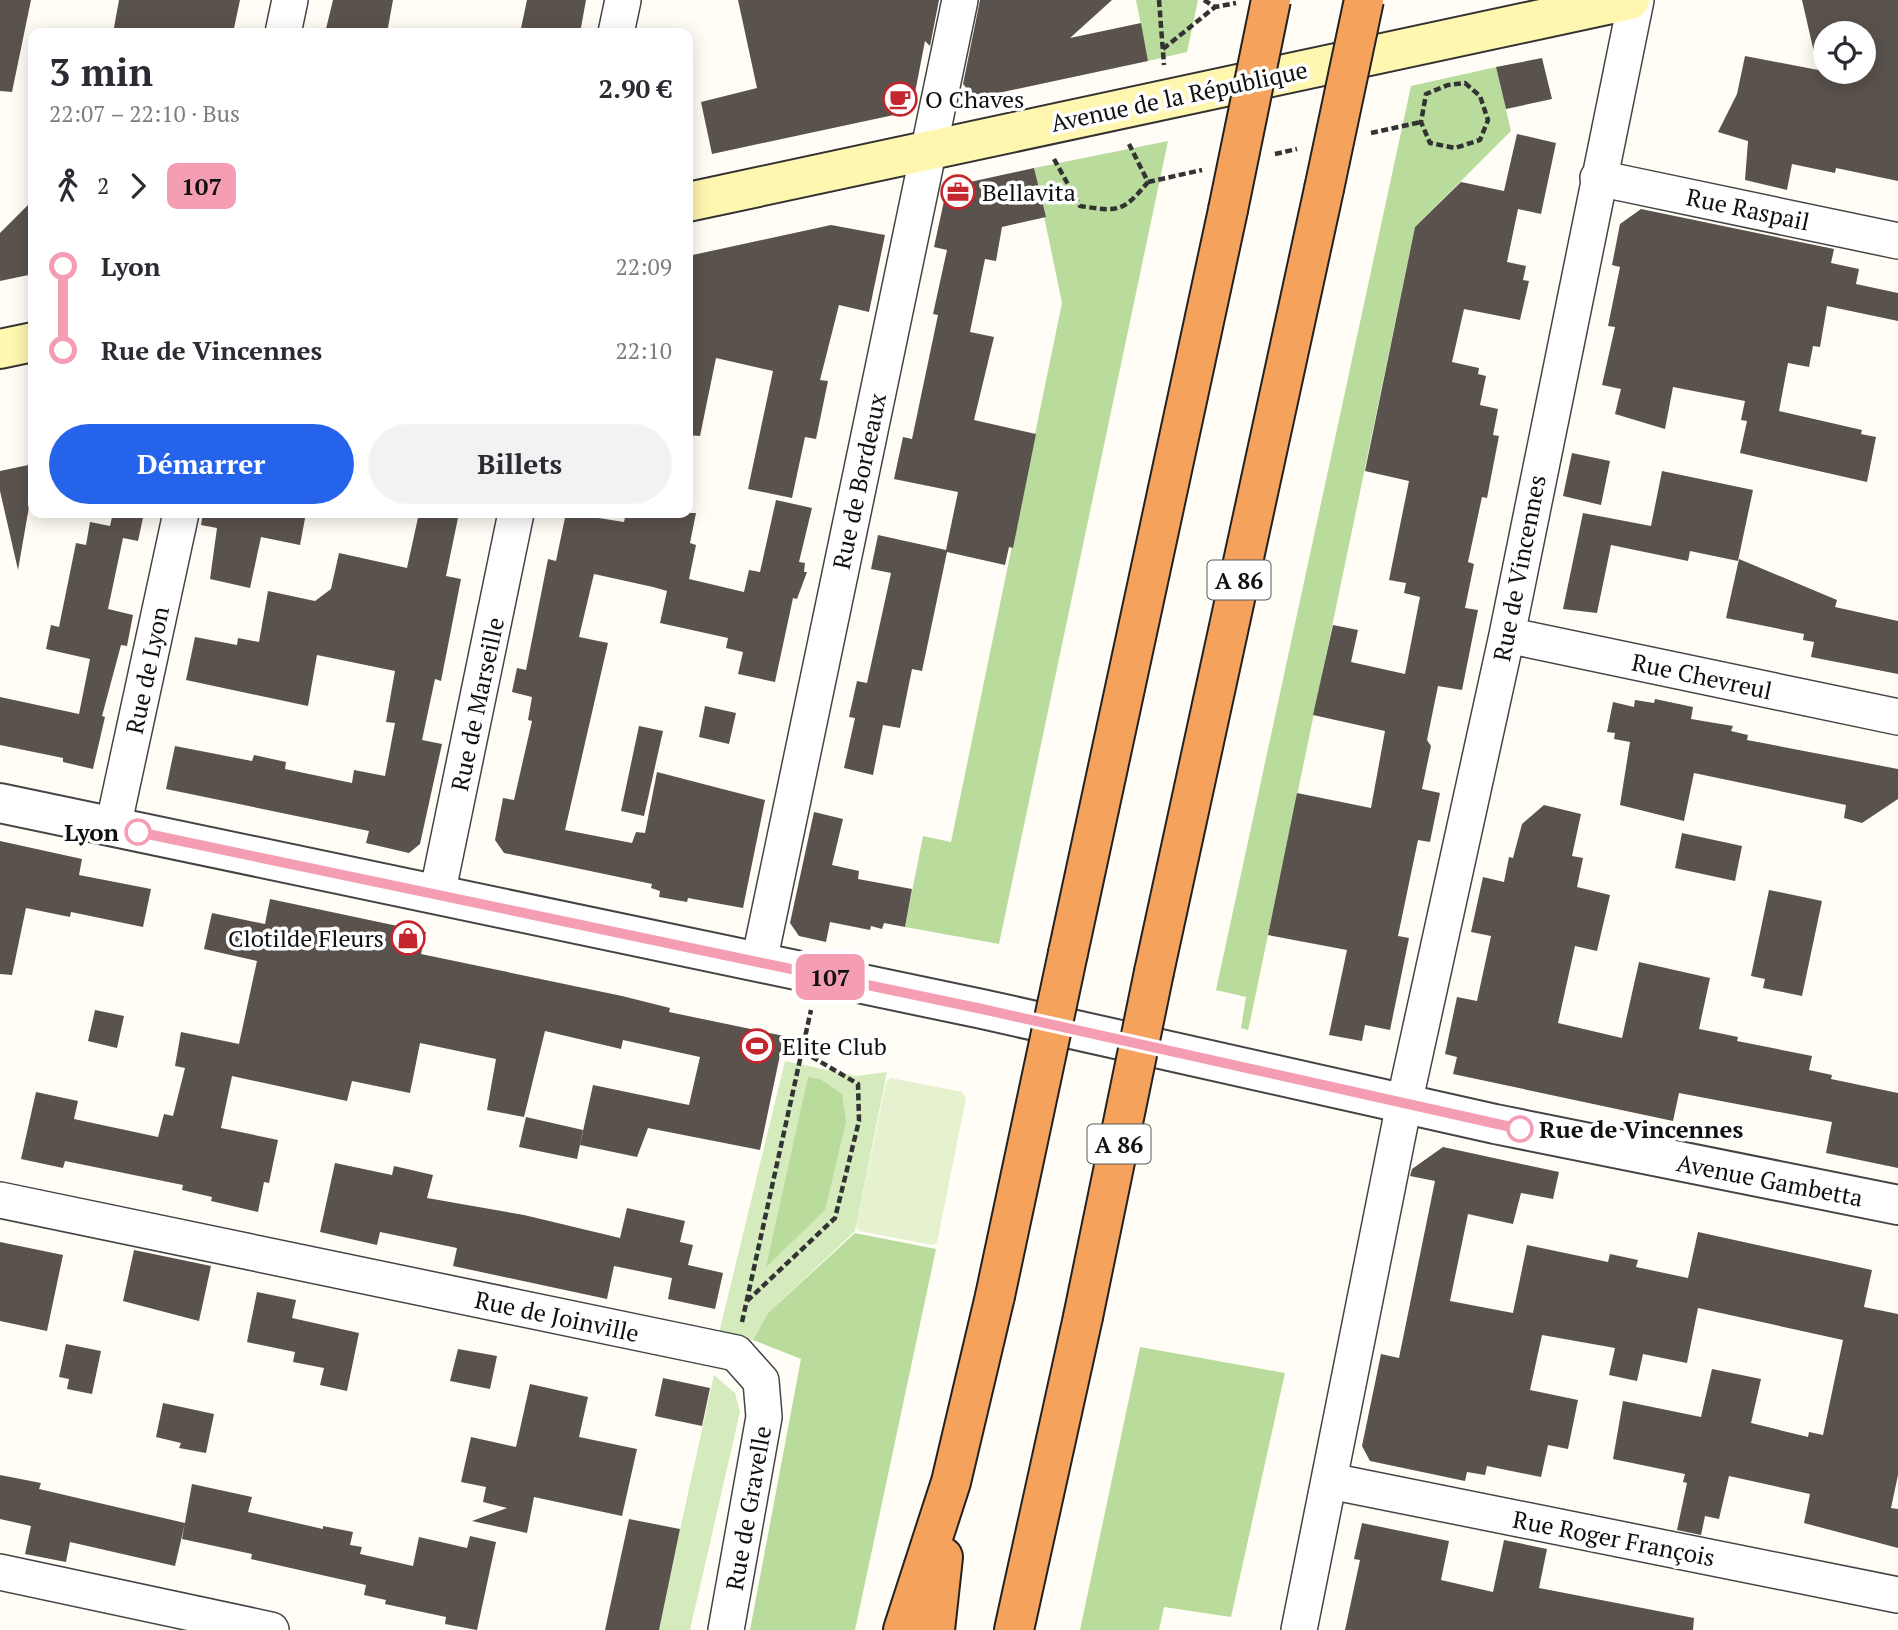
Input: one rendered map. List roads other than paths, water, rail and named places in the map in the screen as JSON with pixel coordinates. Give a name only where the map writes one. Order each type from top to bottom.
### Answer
[{"type":"highway","points":[[903,1630],[951,1482],[995,1296],[1271,0]]},
{"type":"highway","name":"A 86","points":[[1014,1630],[1364,0]]},
{"type":"highway","points":[[935,1630],[951,1482]]},
{"type":"main road","name":"Avenue de la République","points":[[693,201],[1630,0]]},
{"type":"main road","points":[[0,349],[28,343]]},
{"type":"street","points":[[284,28],[290,0]]},
{"type":"street","points":[[618,28],[623,0]]},
{"type":"street","name":"Rue de Bordeaux","points":[[759,962],[960,0]]},
{"type":"street","name":"Rue de Vincennes","points":[[1299,1630],[1404,1104],[1507,635],[1636,0]]},
{"type":"street","name":"Rue Raspail","points":[[1598,178],[1898,241]]},
{"type":"street","name":"Rue de Lyon","points":[[113,827],[180,518]]},
{"type":"street","name":"Rue de Marseille","points":[[437,895],[515,518]]},
{"type":"street","name":"Rue Chevreul","points":[[1507,635],[1898,718]]},
{"type":"street","name":"Avenue Gambetta","points":[[0,803],[759,962],[1404,1104],[1898,1205]]},
{"type":"street","name":"Rue de Joinville","points":[[0,1200],[736,1353]]},
{"type":"street","name":"Rue de Gravelle","points":[[726,1630],[764,1417],[761,1381],[736,1353]]},
{"type":"street","name":"Rue Roger François","points":[[1330,1481],[1898,1595]]},
{"type":"street","points":[[0,1572],[271,1630]]},
{"type":"place","name":"O Chaves","points":[[900,99]]},
{"type":"place","name":"Bellavita","points":[[958,192]]},
{"type":"place","name":"Lyon","points":[[138,832]]},
{"type":"place","name":"Clotilde Fleurs","points":[[408,938]]},
{"type":"place","name":"Elite Club","points":[[757,1046]]},
{"type":"place","name":"Rue de Vincennes","points":[[1520,1129]]}]
